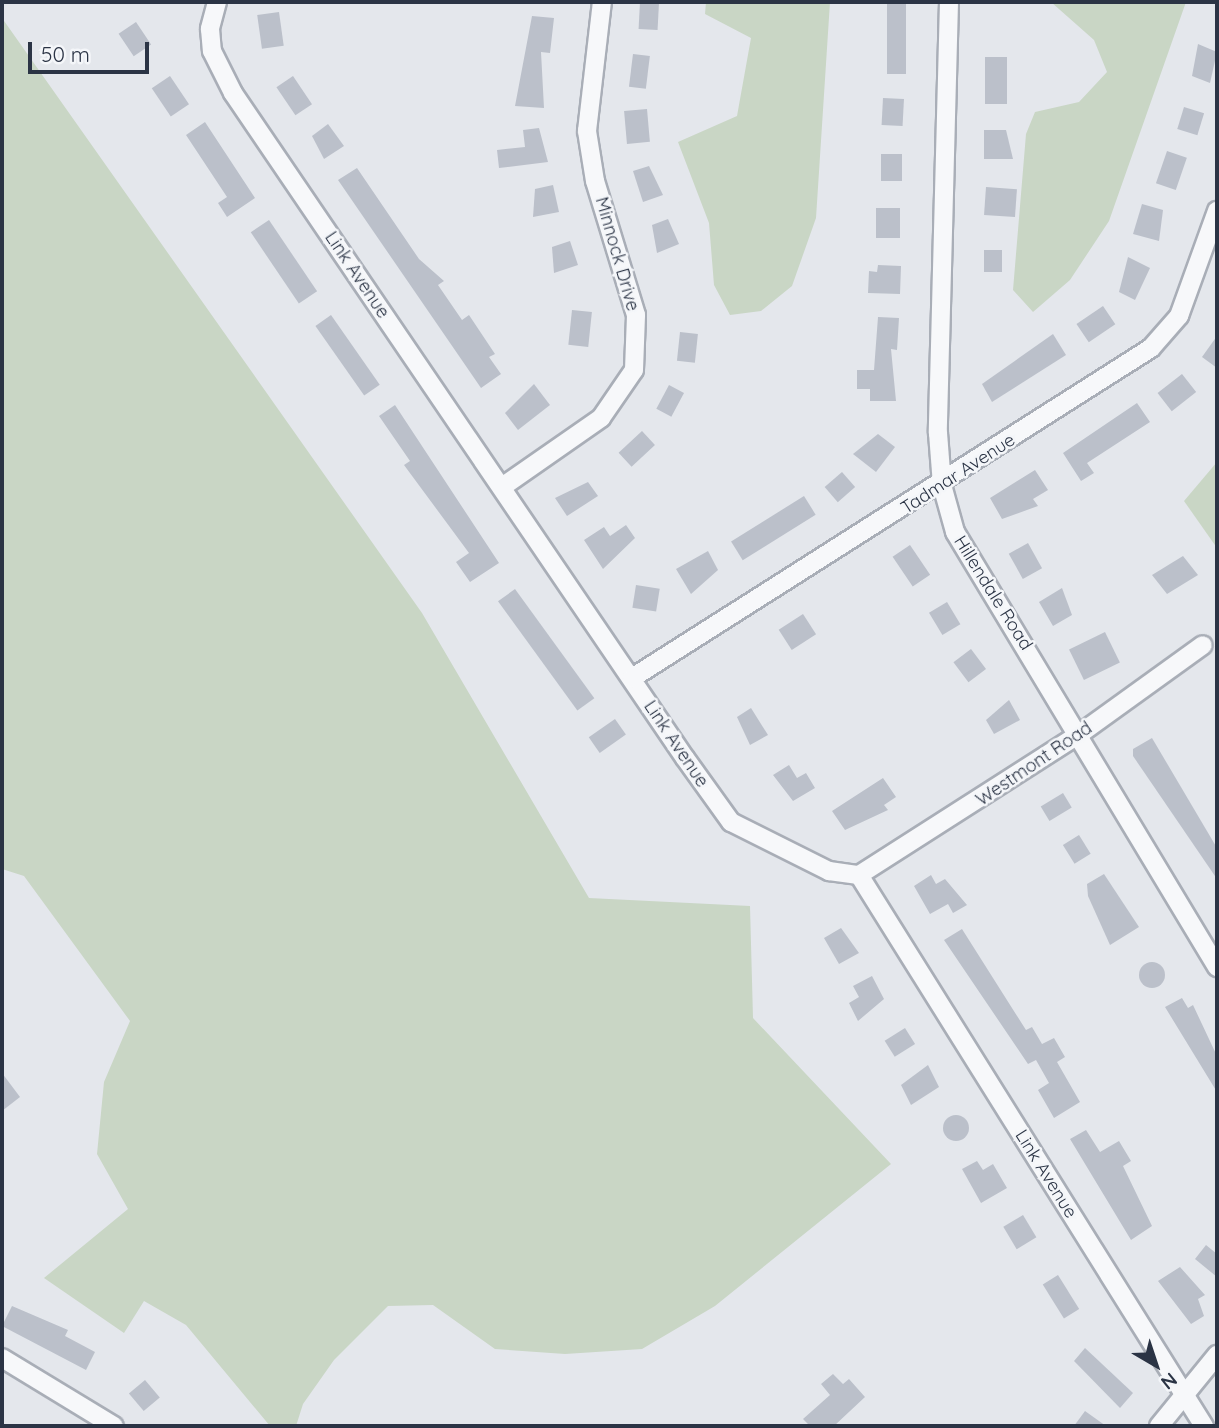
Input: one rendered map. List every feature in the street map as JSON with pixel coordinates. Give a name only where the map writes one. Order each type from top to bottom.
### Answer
[{"type":"street","name":"Link Avenue","points":[[218,2],[210,29],[218,69],[731,822],[780,850],[859,875],[1203,1426]]},
{"type":"street","name":"Minnock Drive","points":[[502,487],[601,418],[635,370],[636,315],[595,181],[587,131],[602,2]]},
{"type":"street","name":"Hillendale Road","points":[[949,2],[942,485],[955,532],[1081,733],[1217,967]]},
{"type":"street","name":"Tadmar Avenue","points":[[632,677],[942,485],[1151,348],[1179,316],[1217,211]]},
{"type":"street","name":"Westmont Road","points":[[859,875],[1081,733],[1203,645]]},
{"type":"street","points":[[1159,1426],[1217,1355]]},
{"type":"street","points":[[2,1358],[114,1426]]},
{"type":"green space","points":[[706,2],[830,2],[816,218],[792,286],[761,311],[730,315],[714,285],[709,223],[678,142],[737,116],[751,38],[705,14]]},
{"type":"green space","points":[[1051,2],[1186,2],[1109,221],[1070,280],[1033,312],[1013,290],[1026,134],[1035,112],[1079,102],[1107,72],[1094,40]]},
{"type":"green space","points":[[2,18],[422,613],[589,898],[750,906],[753,1018],[891,1164],[715,1306],[642,1349],[565,1354],[495,1349],[433,1305],[388,1306],[334,1360],[303,1404],[296,1426],[270,1426],[186,1325],[144,1301],[124,1333],[44,1278],[128,1209],[97,1154],[104,1082],[130,1021],[24,876],[2,869]]},
{"type":"green space","points":[[1217,462],[1217,548],[1184,501]]},
{"type":"building","points":[[640,2],[659,3],[658,30],[639,29]]},
{"type":"building","points":[[887,2],[906,2],[906,74],[887,74]]},
{"type":"building","points":[[279,12],[284,46],[262,49],[257,15]]},
{"type":"building","points":[[532,16],[554,18],[550,53],[541,52],[544,108],[515,106]]},
{"type":"building","points":[[136,22],[151,44],[134,56],[119,34]]},
{"type":"building","points":[[1198,44],[1217,52],[1210,83],[1192,76]]},
{"type":"building","points":[[633,54],[650,56],[646,89],[629,87]]},
{"type":"building","points":[[985,57],[1007,57],[1007,104],[985,104]]},
{"type":"building","points":[[170,76],[189,104],[171,116],[152,88]]},
{"type":"building","points":[[293,76],[312,104],[295,115],[276,87]]},
{"type":"building","points":[[883,98],[904,99],[903,126],[882,125]]},
{"type":"building","points":[[1184,107],[1204,113],[1197,135],[1177,129]]},
{"type":"building","points":[[647,109],[650,142],[627,144],[624,111]]},
{"type":"building","points":[[205,122],[255,198],[227,217],[218,203],[227,197],[186,135]]},
{"type":"building","points":[[328,124],[344,146],[324,159],[312,136]]},
{"type":"building","points":[[539,128],[548,162],[499,168],[497,150],[525,147],[523,130]]},
{"type":"building","points":[[984,130],[1006,130],[1013,159],[984,159]]},
{"type":"building","points":[[1167,151],[1187,158],[1176,190],[1156,183]]},
{"type":"building","points":[[881,154],[902,154],[902,181],[881,181]]},
{"type":"building","points":[[649,166],[663,195],[643,202],[633,171]]},
{"type":"building","points":[[357,168],[419,259],[444,281],[438,285],[462,320],[469,315],[495,354],[489,357],[501,374],[481,388],[338,180]]},
{"type":"building","points":[[553,185],[559,212],[533,217],[535,189]]},
{"type":"building","points":[[986,187],[1017,189],[1015,217],[984,215]]},
{"type":"building","points":[[1142,204],[1163,210],[1159,241],[1133,234]]},
{"type":"building","points":[[876,208],[900,208],[900,238],[876,238]]},
{"type":"building","points":[[668,219],[679,244],[657,253],[652,225]]},
{"type":"building","points":[[269,220],[317,291],[299,304],[251,232]]},
{"type":"building","points":[[570,241],[578,265],[554,273],[552,247]]},
{"type":"building","points":[[984,250],[1002,250],[1002,272],[984,272]]},
{"type":"building","points":[[1128,257],[1150,268],[1135,300],[1119,292]]},
{"type":"building","points":[[878,265],[901,266],[900,294],[868,293],[869,271],[877,272]]},
{"type":"building","points":[[1103,306],[1115,324],[1089,342],[1076,324]]},
{"type":"building","points":[[572,310],[592,312],[588,347],[568,345]]},
{"type":"building","points":[[331,315],[380,385],[364,396],[315,326]]},
{"type":"building","points":[[878,317],[899,318],[897,350],[891,349],[896,401],[870,401],[870,389],[857,389],[857,370],[874,370]]},
{"type":"building","points":[[680,332],[698,334],[695,363],[677,361]]},
{"type":"building","points":[[1053,334],[1066,355],[992,402],[982,384]]},
{"type":"building","points":[[1217,336],[1217,368],[1202,357]]},
{"type":"building","points":[[1182,374],[1196,392],[1172,411],[1158,393]]},
{"type":"building","points":[[534,384],[550,405],[518,430],[505,413]]},
{"type":"building","points":[[669,385],[684,393],[671,417],[656,409]]},
{"type":"building","points":[[1137,403],[1150,422],[1087,463],[1094,473],[1081,481],[1063,453]]},
{"type":"building","points":[[395,405],[499,563],[470,582],[456,562],[469,553],[404,465],[410,461],[379,416]]},
{"type":"building","points":[[642,431],[655,445],[632,467],[619,453]]},
{"type":"building","points":[[878,434],[895,447],[876,472],[853,454]]},
{"type":"building","points":[[1035,470],[1048,490],[1033,499],[1038,506],[1002,519],[990,498]]},
{"type":"building","points":[[842,472],[855,487],[838,502],[825,487]]},
{"type":"building","points":[[588,482],[598,496],[567,516],[555,498]]},
{"type":"building","points":[[804,496],[816,515],[743,560],[731,542]]},
{"type":"building","points":[[626,525],[635,538],[603,569],[584,540],[604,527],[610,536]]},
{"type":"building","points":[[1028,543],[1042,568],[1023,579],[1009,554]]},
{"type":"building","points":[[910,545],[930,575],[913,587],[893,557]]},
{"type":"building","points":[[708,551],[718,570],[691,594],[676,569]]},
{"type":"building","points":[[1183,556],[1198,575],[1167,594],[1152,575]]},
{"type":"building","points":[[636,585],[660,589],[656,611],[632,608]]},
{"type":"building","points":[[1062,588],[1072,615],[1053,626],[1039,602]]},
{"type":"building","points":[[515,589],[594,698],[577,711],[498,601]]},
{"type":"building","points":[[947,602],[960,624],[942,635],[929,613]]},
{"type":"building","points":[[803,614],[816,634],[792,650],[779,630]]},
{"type":"building","points":[[1105,632],[1120,663],[1084,680],[1069,650]]},
{"type":"building","points":[[971,649],[986,669],[968,682],[953,662]]},
{"type":"building","points":[[1009,700],[1020,720],[994,734],[986,720]]},
{"type":"building","points":[[751,708],[768,735],[750,745],[737,717]]},
{"type":"building","points":[[615,719],[626,735],[600,753],[589,737]]},
{"type":"building","points":[[1152,738],[1217,848],[1217,879],[1133,756],[1133,749]]},
{"type":"building","points":[[789,765],[797,778],[806,773],[815,788],[793,801],[773,775]]},
{"type":"building","points":[[883,778],[896,797],[884,805],[888,810],[845,830],[832,811]]},
{"type":"building","points":[[1063,793],[1072,808],[1049,821],[1041,806]]},
{"type":"building","points":[[1079,835],[1091,854],[1075,864],[1063,845]]},
{"type":"building","points":[[1104,874],[1139,927],[1110,945],[1088,896],[1087,884]]},
{"type":"building","points":[[931,875],[936,884],[945,879],[967,905],[953,913],[948,904],[930,914],[914,886]]},
{"type":"building","points":[[841,928],[859,953],[839,964],[824,938]]},
{"type":"building","points":[[962,929],[1026,1030],[1032,1027],[1042,1044],[1054,1038],[1065,1057],[1057,1062],[1080,1102],[1054,1118],[1038,1090],[1049,1083],[1036,1060],[1028,1064],[944,940]]},
{"type":"building","points":[[1152,962],[1161,966],[1165,975],[1161,984],[1152,988],[1143,984],[1139,975],[1143,966]]},
{"type":"building","points":[[872,976],[884,999],[858,1021],[849,1003],[859,997],[853,986]]},
{"type":"building","points":[[1182,998],[1188,1008],[1193,1005],[1217,1056],[1217,1092],[1165,1007]]},
{"type":"building","points":[[905,1028],[915,1044],[895,1057],[885,1041]]},
{"type":"building","points":[[928,1065],[939,1087],[911,1105],[901,1085]]},
{"type":"building","points":[[2,1073],[20,1097],[2,1111]]},
{"type":"building","points":[[956,1115],[965,1119],[969,1128],[965,1137],[956,1141],[947,1137],[943,1128],[947,1119]]},
{"type":"building","points":[[1086,1130],[1100,1152],[1119,1141],[1131,1161],[1123,1166],[1152,1226],[1131,1240],[1070,1139]]},
{"type":"building","points":[[977,1161],[983,1170],[993,1164],[1007,1188],[981,1203],[962,1169]]},
{"type":"building","points":[[1023,1215],[1036,1237],[1017,1249],[1003,1227]]},
{"type":"building","points":[[1206,1245],[1217,1254],[1217,1277],[1195,1259]]},
{"type":"building","points":[[1180,1267],[1205,1295],[1198,1299],[1204,1316],[1191,1324],[1158,1281]]},
{"type":"building","points":[[1058,1275],[1079,1309],[1064,1318],[1043,1285]]},
{"type":"building","points":[[12,1306],[68,1330],[65,1336],[95,1352],[86,1370],[2,1326]]},
{"type":"building","points":[[1085,1348],[1133,1393],[1120,1408],[1074,1361]]},
{"type":"building","points":[[833,1374],[843,1384],[849,1379],[865,1397],[834,1426],[810,1426],[803,1419],[830,1395],[821,1384]]},
{"type":"building","points":[[145,1380],[160,1398],[144,1411],[129,1393]]},
{"type":"building","points":[[1085,1411],[1106,1426],[1074,1426]]}]
